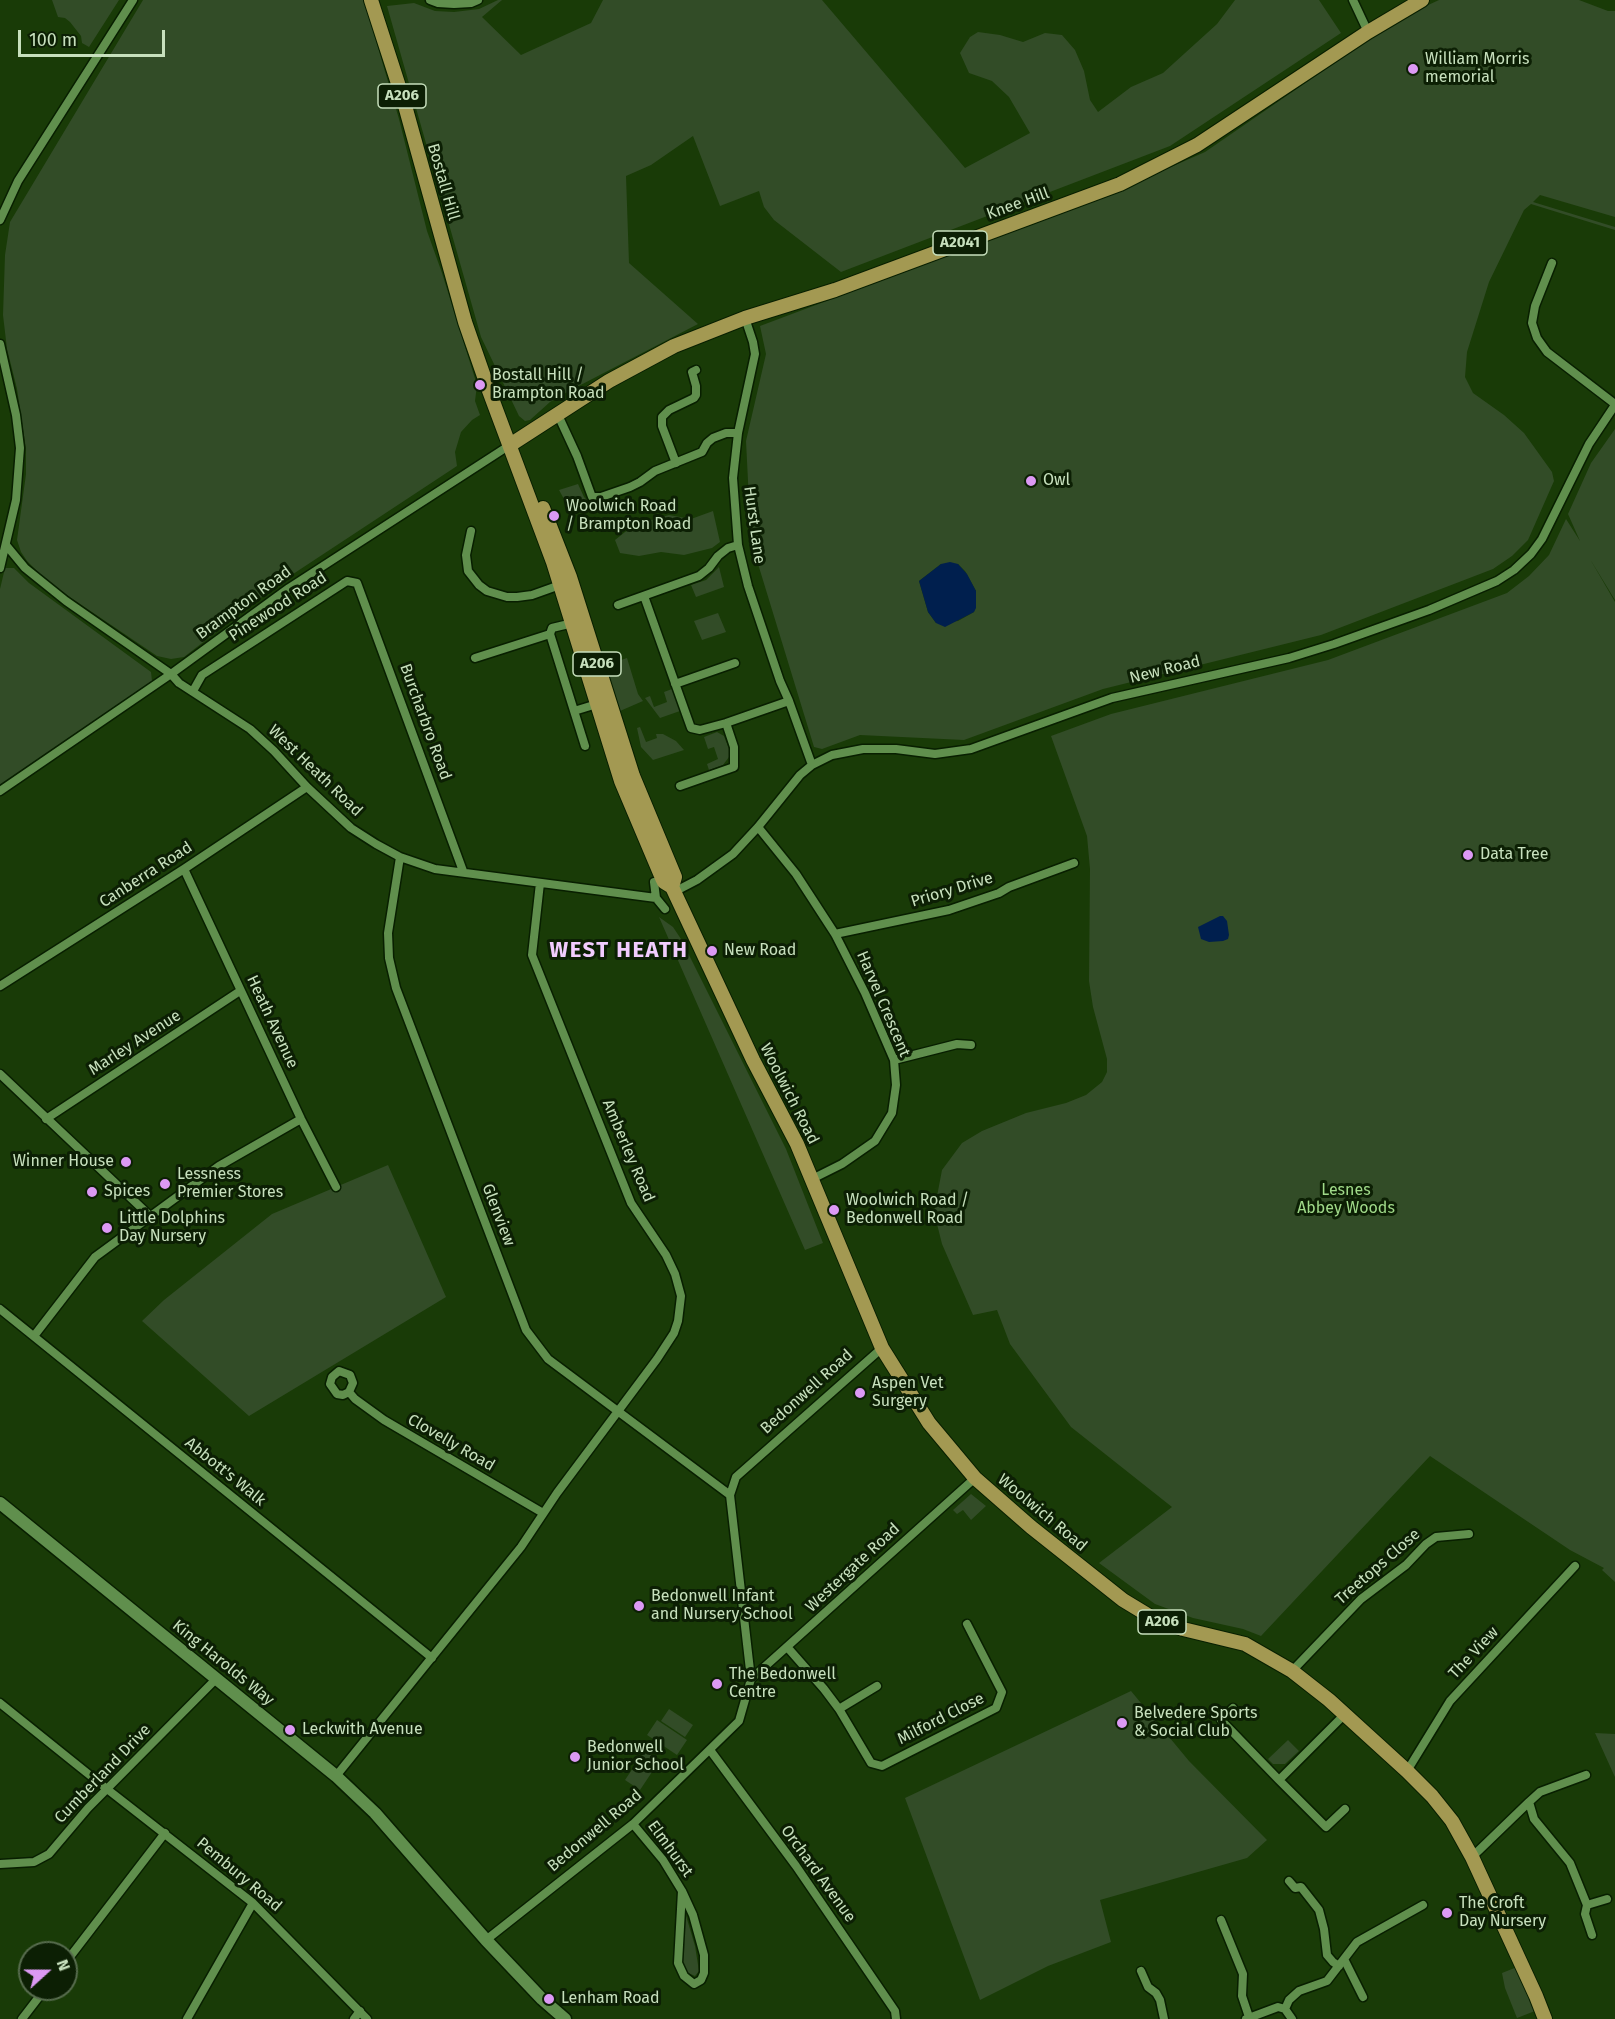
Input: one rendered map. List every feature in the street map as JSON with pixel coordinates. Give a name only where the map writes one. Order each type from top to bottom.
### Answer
[{"type":"main road","name":"Bostall Hill","points":[[371,0],[404,102],[465,322],[483,372]]},
{"type":"main road","name":"Knee Hill","points":[[513,442],[609,381],[674,346],[745,318],[835,290],[1120,184],[1197,144],[1414,2]]},
{"type":"main road","name":"Woolwich Road","points":[[483,372],[494,387],[513,442],[625,790],[662,878],[673,890],[753,1060],[797,1143],[882,1348],[929,1423],[975,1478],[1031,1527],[1123,1600],[1156,1620],[1254,1648],[1292,1671],[1345,1714],[1407,1771],[1432,1796],[1452,1821],[1472,1857],[1536,1996],[1543,2019]]},
{"type":"main road","name":"Woolwich Road","points":[[513,442],[570,577],[633,777],[675,877],[673,890]]},
{"type":"street","points":[[0,220],[18,181],[133,0]]},
{"type":"street","points":[[430,0],[454,4],[471,3],[478,0]]},
{"type":"street","points":[[1353,0],[1368,32]]},
{"type":"street","points":[[1552,264],[1535,306],[1533,322],[1537,339],[1547,352],[1615,405]]},
{"type":"street","name":"Hurst Lane","points":[[745,318],[755,354],[738,433],[733,478],[738,545],[748,586],[776,671],[813,765]]},
{"type":"street","points":[[0,344],[16,415],[20,448],[17,490],[3,545],[0,568]]},
{"type":"street","points":[[676,463],[662,426],[662,417],[669,410],[694,398],[696,386],[692,372],[696,370]]},
{"type":"street","name":"New Road","points":[[673,890],[697,880],[724,861],[759,827],[800,775],[832,755],[863,749],[897,749],[935,754],[971,749],[1112,698],[1289,658],[1334,644],[1429,610],[1488,585],[1514,570],[1531,554],[1542,539],[1589,444],[1615,405]]},
{"type":"street","points":[[558,415],[577,456],[592,497],[601,497],[630,487],[655,471],[702,452],[713,438],[726,433],[738,433]]},
{"type":"street","name":"Brampton Road","points":[[0,791],[171,674],[289,588],[513,442]]},
{"type":"street","points":[[471,531],[466,555],[468,571],[478,585],[487,591],[507,597],[517,597],[532,595],[560,585]]},
{"type":"street","name":"West Heath Road","points":[[3,545],[25,567],[66,601],[171,674],[178,682],[250,729],[351,828],[400,857],[435,868],[656,898]]},
{"type":"street","points":[[618,604],[699,576],[728,548],[738,545]]},
{"type":"street","name":"Pinewood Road","points":[[193,691],[202,675],[347,580],[357,583]]},
{"type":"street","name":"Burcharbro Road","points":[[357,583],[463,871]]},
{"type":"street","points":[[644,596],[691,728],[700,730],[726,723],[789,700]]},
{"type":"street","points":[[573,623],[552,628],[550,634],[585,746]]},
{"type":"street","points":[[475,658],[550,634]]},
{"type":"street","points":[[675,684],[735,663]]},
{"type":"street","points":[[574,711],[597,704]]},
{"type":"street","points":[[680,786],[734,767],[734,747],[726,723]]},
{"type":"street","name":"Canberra Road","points":[[0,986],[184,869],[307,787]]},
{"type":"street","name":"Harvel Crescent","points":[[759,827],[796,874],[836,934],[894,1060],[896,1085],[892,1113],[875,1141],[842,1164],[812,1179]]},
{"type":"street","name":"Glenview","points":[[400,857],[388,933],[389,958],[396,988],[526,1330],[548,1359],[730,1495]]},
{"type":"street","name":"Priory Drive","points":[[836,934],[949,909],[999,893],[1074,862]]},
{"type":"street","name":"Heath Avenue","points":[[184,869],[301,1119],[336,1187]]},
{"type":"street","points":[[654,882],[656,898],[665,909]]},
{"type":"street","name":"Amberley Road","points":[[540,883],[532,955],[631,1203],[672,1265],[681,1296],[674,1333],[617,1412]]},
{"type":"street","name":"Marley Avenue","points":[[46,1119],[240,991]]},
{"type":"street","points":[[894,1060],[957,1044],[971,1045]]},
{"type":"street","points":[[0,1074],[150,1216]]},
{"type":"street","points":[[34,1336],[95,1257],[219,1166],[301,1119]]},
{"type":"street","name":"Abbott's Walk","points":[[0,1309],[432,1658]]},
{"type":"street","name":"Bedonwell Road","points":[[486,1940],[633,1824],[740,1721],[751,1679],[730,1495],[736,1477],[882,1348]]},
{"type":"street","name":"Clovelly Road","points":[[349,1392],[384,1420],[543,1513]]},
{"type":"street","points":[[336,1776],[512,1558],[617,1412]]},
{"type":"street","name":"Westergate Road","points":[[751,1679],[975,1478]]},
{"type":"street","name":"King Harolds Way","points":[[0,1503],[336,1776],[375,1813],[486,1940]]},
{"type":"street","name":"Treetops Close","points":[[1292,1671],[1361,1599],[1406,1565],[1426,1544],[1437,1537],[1469,1533]]},
{"type":"street","name":"The View","points":[[1407,1771],[1450,1701],[1575,1566]]},
{"type":"street","name":"Milford Close","points":[[788,1648],[839,1709],[871,1763],[882,1766],[996,1708],[1002,1692],[967,1624]]},
{"type":"street","name":"Cumberland Drive","points":[[0,1864],[34,1862],[44,1858],[216,1679]]},
{"type":"street","points":[[839,1709],[877,1686]]},
{"type":"street","name":"Pembury Road","points":[[0,1703],[107,1790],[253,1903],[357,2015],[368,2019]]},
{"type":"street","points":[[1233,1708],[1218,1723],[1280,1780],[1326,1827],[1344,1809]]},
{"type":"street","points":[[1280,1780],[1345,1714]]},
{"type":"street","name":"Orchard Avenue","points":[[710,1750],[796,1866],[894,2011],[896,2019]]},
{"type":"street","points":[[1472,1857],[1540,1792],[1586,1775]]},
{"type":"street","points":[[1529,1802],[1534,1820],[1570,1863],[1587,1905],[1585,1914],[1592,1935]]},
{"type":"street","name":"Elmhurst","points":[[633,1824],[663,1860],[682,1891],[693,1915],[704,1955],[704,1973],[701,1980],[694,1984],[684,1976],[678,1964],[682,1891]]},
{"type":"street","points":[[78,1946],[165,1833]]},
{"type":"street","points":[[1289,1881],[1295,1888],[1301,1887],[1319,1910],[1327,1955],[1333,1962],[1342,1962]]},
{"type":"street","points":[[1587,1905],[1607,1899]]},
{"type":"street","points":[[187,2019],[253,1903]]},
{"type":"street","points":[[1285,2009],[1289,2000],[1299,1991],[1327,1981],[1357,1942],[1423,1905]]},
{"type":"street","points":[[1221,1920],[1244,1974],[1242,1996],[1247,2018],[1278,2007],[1285,2009],[1292,2019]]},
{"type":"street","points":[[486,1940],[542,1999],[565,2019]]},
{"type":"street","points":[[1342,1962],[1364,1997]]},
{"type":"street","points":[[1141,1971],[1148,1987],[1156,1993],[1160,2000],[1164,2019]]},
{"type":"street","points":[[22,2019],[36,2001]]},
{"type":"green space","points":[[52,0],[119,0],[89,47],[82,43],[81,36],[70,22],[58,17]]},
{"type":"green space","points":[[143,0],[364,0],[399,119],[427,231],[477,385],[475,401],[480,415],[461,432],[455,452],[457,466],[284,580],[184,657],[171,659],[157,656],[49,583],[21,552],[17,540],[26,474],[26,449],[17,389],[7,349],[3,315],[5,255],[10,222]]},
{"type":"green space","points":[[502,0],[482,17],[521,55],[591,23],[603,0],[822,0],[965,168],[1030,133],[1009,97],[992,81],[969,73],[960,53],[970,37],[978,32],[1000,35],[1023,42],[1045,33],[1062,35],[1075,50],[1084,71],[1090,100],[1098,112],[1131,87],[1163,73],[1217,24],[1235,0],[1319,0],[1341,33],[1170,146],[841,272],[774,220],[764,207],[759,191],[720,206],[693,136],[651,165],[626,176],[629,263],[698,324],[571,390],[550,402],[530,420],[525,421],[519,416],[481,337],[387,6],[414,3],[435,11],[454,12],[479,9]]},
{"type":"green space","points":[[1439,0],[1579,0],[1608,11],[1615,11],[1615,217],[1540,195],[1533,202],[1615,227],[1615,230],[1531,204],[1524,210],[1489,282],[1467,352],[1465,377],[1473,393],[1504,415],[1524,433],[1552,472],[1554,481],[1528,540],[1512,556],[1493,569],[1321,635],[1103,689],[964,740],[860,735],[822,749],[814,747],[751,541],[746,441],[766,354],[760,326],[1100,198],[1205,152],[1388,26]],"holes":[[[941,564],[958,564],[965,571],[976,591],[974,612],[958,621],[936,623],[928,612],[919,581]]]},
{"type":"green space","name":"Lesnes Abbey Woods","points":[[1615,429],[1615,600],[1590,559],[1615,602],[1615,1582],[1602,1570],[1604,1568],[1570,1550],[1430,1456],[1261,1636],[1243,1629],[1193,1618],[1155,1604],[1099,1563],[1172,1507],[1071,1427],[1010,1344],[997,1310],[973,1315],[942,1244],[934,1212],[942,1170],[962,1143],[982,1131],[1026,1113],[1066,1103],[1086,1095],[1102,1082],[1107,1072],[1107,1059],[1093,1007],[1089,981],[1090,869],[1087,836],[1051,736],[1111,714],[1328,660],[1507,593],[1529,576],[1549,555],[1566,519],[1580,541],[1568,514],[1591,463]]},
{"type":"green space","points":[[578,484],[589,502],[571,512],[559,490]]},
{"type":"green space","points":[[713,511],[720,542],[712,548],[684,555],[661,552],[639,556],[620,553],[615,540],[625,532],[648,521],[669,515],[691,519]]},
{"type":"green space","points":[[719,567],[724,587],[696,597],[691,585],[706,580]]},
{"type":"green space","points":[[5,568],[14,568],[29,583],[151,672],[152,681],[0,785],[0,589]]},
{"type":"green space","points":[[718,613],[726,632],[702,640],[694,621]]},
{"type":"green space","points":[[627,658],[638,694],[643,701],[620,711],[606,665]]},
{"type":"green space","points":[[672,689],[680,711],[660,718],[645,698],[650,696],[654,707],[667,702],[664,692]]},
{"type":"green space","points":[[640,727],[646,742],[657,738],[656,734],[663,734],[676,741],[684,750],[653,760],[641,747],[637,728]]},
{"type":"green space","points":[[717,732],[724,736],[729,749],[729,757],[723,765],[709,770],[707,764],[718,759],[714,747],[708,749],[704,737]]},
{"type":"green space","points":[[659,917],[673,927],[681,939],[786,1149],[823,1243],[805,1250]]},
{"type":"green space","points":[[388,1165],[446,1297],[249,1416],[142,1321],[164,1300],[272,1214]]},
{"type":"green space","points":[[971,1494],[986,1506],[971,1520],[963,1510],[957,1514],[953,1510]]},
{"type":"green space","points":[[1131,1691],[1189,1761],[1267,1840],[1247,1858],[1100,1900],[1111,1942],[1048,1966],[980,2000],[905,1798]]},
{"type":"green space","points":[[669,1709],[693,1725],[685,1737],[661,1721]]},
{"type":"green space","points":[[657,1720],[687,1740],[677,1755],[647,1735]]},
{"type":"green space","points":[[1595,1733],[1615,1734],[1615,1777],[1614,1775]]},
{"type":"green space","points":[[1288,1740],[1299,1751],[1285,1764],[1273,1764],[1268,1759]]},
{"type":"green space","points":[[645,1750],[660,1760],[640,1790],[625,1780]]},
{"type":"green space","points":[[684,1909],[695,1946],[699,1971],[695,1976],[686,1972],[681,1959]]},
{"type":"green space","points":[[1517,1967],[1535,2011],[1517,2018],[1505,1988],[1502,1973]]},
{"type":"water","points":[[950,562],[958,564],[967,574],[976,591],[976,608],[974,612],[945,627],[936,623],[928,612],[919,581],[941,564]]},
{"type":"water","points":[[1220,916],[1227,921],[1228,939],[1209,942],[1201,939],[1198,927]]},
{"type":"place","name":"William Morris memorial","points":[[1413,69]]},
{"type":"place","name":"Bostall Hill / Brampton Road","points":[[480,385]]},
{"type":"place","name":"Owl","points":[[1031,481]]},
{"type":"place","name":"Woolwich Road / Brampton Road","points":[[554,516]]},
{"type":"place","name":"Data Tree","points":[[1468,855]]},
{"type":"place","name":"New Road","points":[[712,951]]},
{"type":"place","name":"Winner House","points":[[126,1162]]},
{"type":"place","name":"Lessness Premier Stores","points":[[165,1184]]},
{"type":"place","name":"Spices","points":[[92,1192]]},
{"type":"place","name":"Woolwich Road / Bedonwell Road","points":[[834,1210]]},
{"type":"place","name":"Little Dolphins Day Nursery","points":[[107,1228]]},
{"type":"place","name":"Aspen Vet Surgery","points":[[860,1393]]},
{"type":"place","name":"Bedonwell Infant and Nursery School","points":[[639,1606]]},
{"type":"place","name":"The Bedonwell Centre","points":[[717,1684]]},
{"type":"place","name":"Belvedere Sports & Social Club","points":[[1122,1723]]},
{"type":"place","name":"Leckwith Avenue","points":[[290,1730]]},
{"type":"place","name":"Bedonwell Junior School","points":[[575,1757]]},
{"type":"place","name":"The Croft Day Nursery","points":[[1447,1913]]},
{"type":"place","name":"Lenham Road","points":[[549,1999]]},
{"type":"district","name":"WEST HEATH","points":[[619,951]]}]
